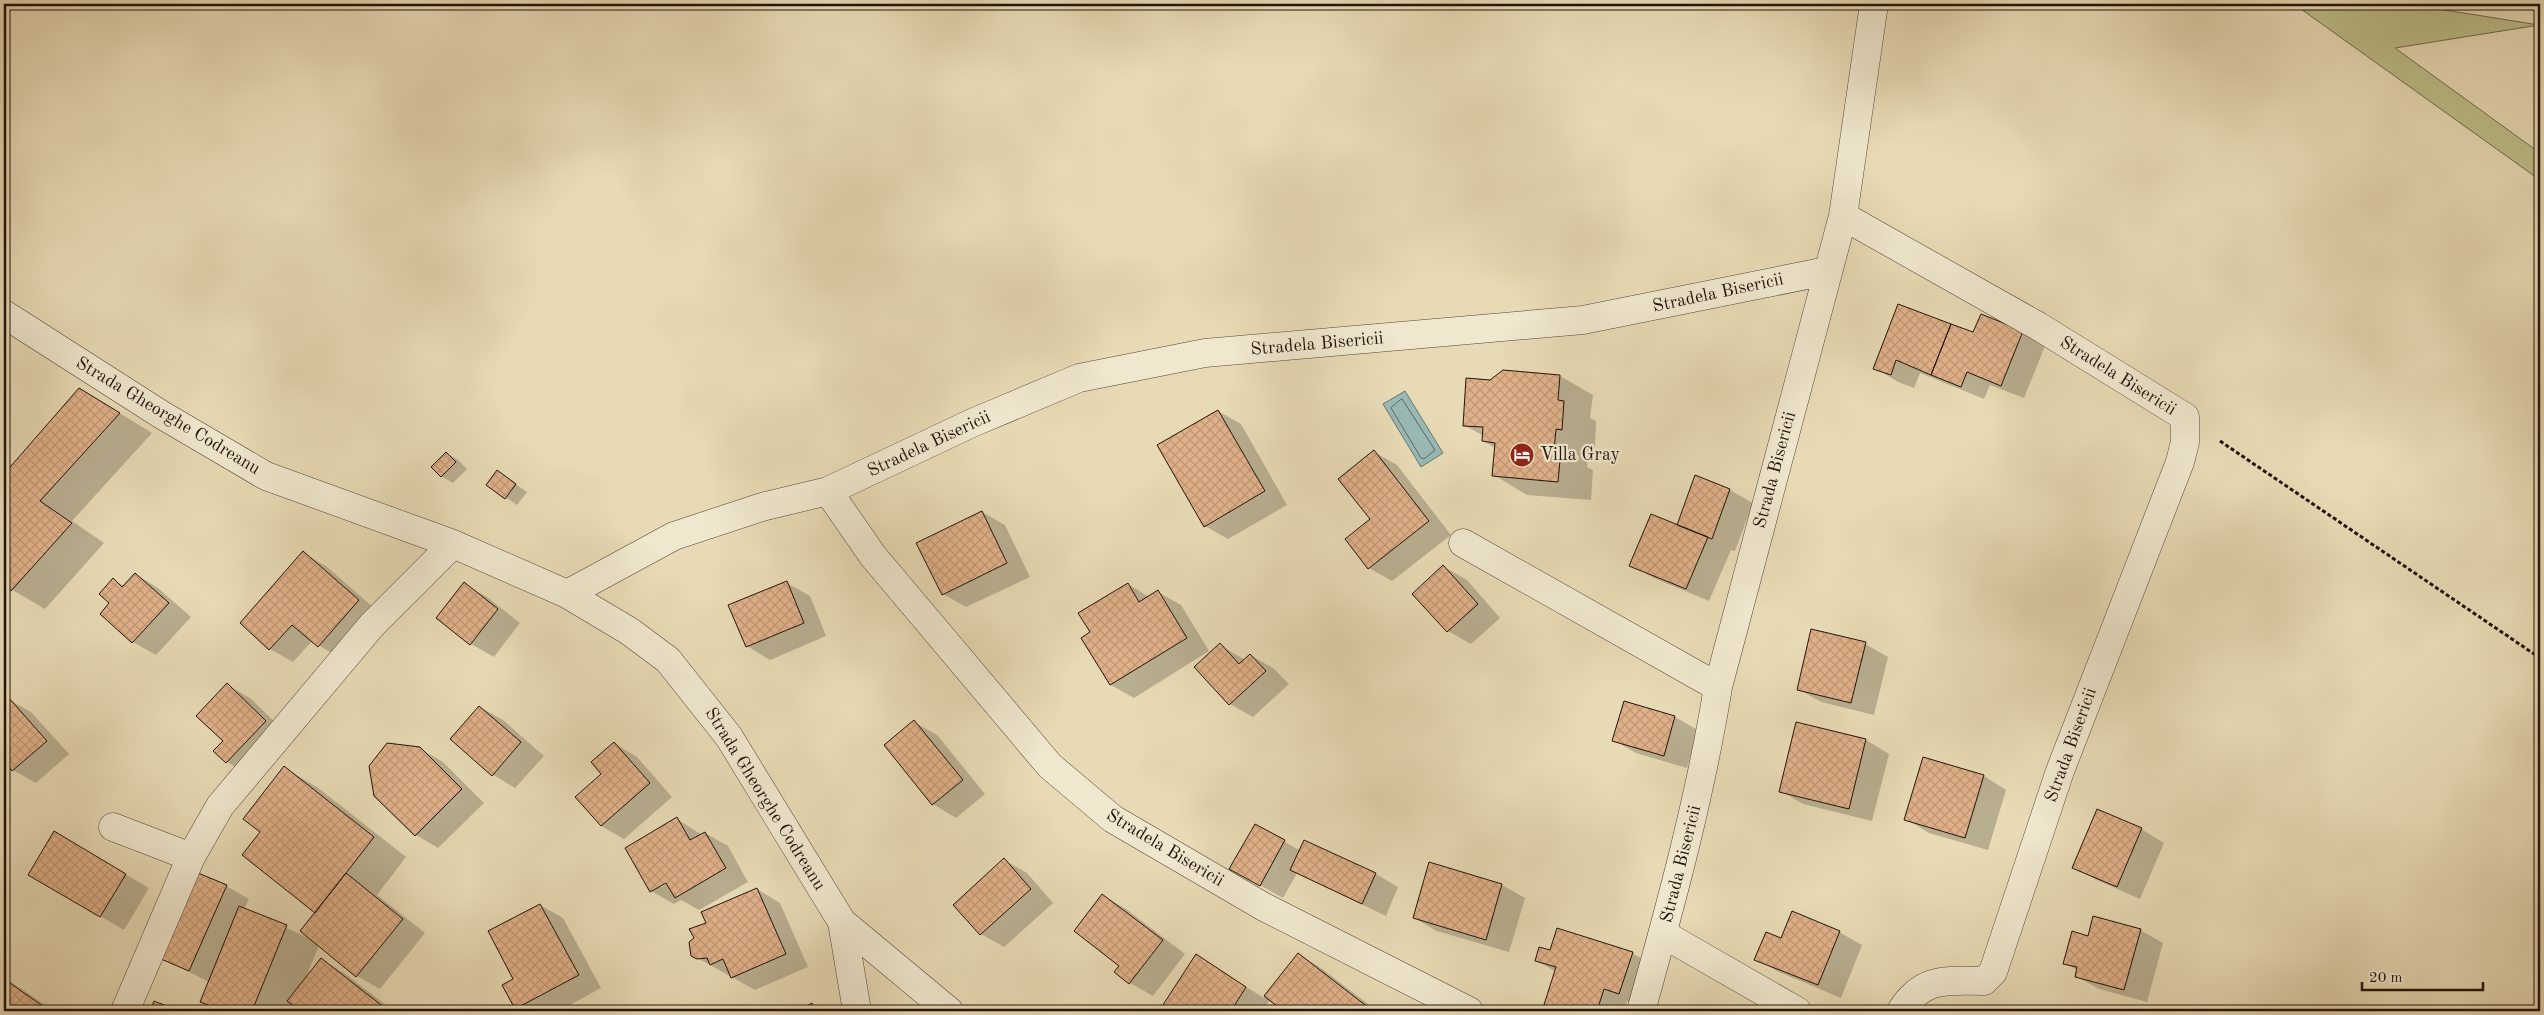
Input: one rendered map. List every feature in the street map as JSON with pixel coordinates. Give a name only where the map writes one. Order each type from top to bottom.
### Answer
[{"type":"street","name":"Strada Bisericii","points":[[1641,1011],[1680,872],[1706,761],[1718,687],[1827,270],[1843,216],[1874,4]]},
{"type":"street","name":"Stradela Bisericii","points":[[1843,216],[2038,326],[2185,417]]},
{"type":"street","name":"Stradela Bisericii","points":[[567,594],[674,536],[762,507],[828,491],[972,423],[1079,378],[1205,353],[1583,320],[1827,270]]},
{"type":"street","name":"Strada Gheorghe Codreanu","points":[[4,314],[162,415],[266,476],[453,544],[567,594],[629,631],[668,660],[729,737],[842,922],[857,1011]]},
{"type":"street","name":"Strada Bisericii","points":[[1900,1011],[1908,1000],[1926,984],[1944,980],[1984,981],[1993,972],[2060,771],[2180,462],[2185,442],[2185,417]]},
{"type":"street","name":"Stradela Bisericii","points":[[828,491],[873,556],[1050,766],[1113,819],[1264,908],[1469,1011]]},
{"type":"street","points":[[1463,543],[1718,687]]},
{"type":"street","points":[[125,1011],[191,857],[220,806],[372,625],[453,544]]},
{"type":"street","points":[[113,827],[191,857]]},
{"type":"street","points":[[842,922],[949,1011]]},
{"type":"street","name":"Strada Bisericii","points":[[1663,934],[1797,1011]]},
{"type":"path","points":[[2185,417],[2540,658]]},
{"type":"green space","points":[[2294,4],[2407,4],[2539,25],[2395,48],[2540,153],[2540,180]]},
{"type":"water","points":[[1405,391],[1443,453],[1421,467],[1383,404]]},
{"type":"building","points":[[1898,304],[1951,324],[1931,375],[1896,360],[1891,375],[1873,369]]},
{"type":"building","points":[[1981,314],[2023,331],[2001,386],[1967,372],[1961,387],[1931,375],[1951,324],[1973,332]]},
{"type":"building","points":[[1503,370],[1560,375],[1558,400],[1564,401],[1562,430],[1556,429],[1554,450],[1561,450],[1558,482],[1492,476],[1495,443],[1482,441],[1483,427],[1463,426],[1466,378],[1490,380]]},
{"type":"building","points":[[79,388],[120,413],[40,501],[72,523],[11,591],[4,586],[4,474]]},
{"type":"building","points":[[1218,410],[1265,491],[1204,527],[1157,445]]},
{"type":"building","points":[[1374,450],[1429,521],[1368,569],[1345,539],[1370,519],[1338,479]]},
{"type":"building","points":[[446,452],[456,462],[441,477],[431,467]]},
{"type":"building","points":[[497,470],[516,484],[505,499],[486,485]]},
{"type":"building","points":[[1695,475],[1730,489],[1712,539],[1677,525]]},
{"type":"building","points":[[982,511],[1007,563],[942,595],[916,543]]},
{"type":"building","points":[[1651,514],[1708,537],[1686,589],[1629,566]]},
{"type":"building","points":[[303,551],[359,600],[318,647],[292,625],[269,650],[240,623]]},
{"type":"building","points":[[1443,565],[1478,604],[1447,632],[1412,594]]},
{"type":"building","points":[[135,573],[169,603],[132,643],[100,614],[109,603],[99,594],[113,578],[122,587]]},
{"type":"building","points":[[787,581],[804,623],[746,647],[728,605]]},
{"type":"building","points":[[464,582],[498,609],[470,645],[436,618]]},
{"type":"building","points":[[1128,583],[1139,602],[1158,590],[1187,638],[1110,685],[1081,638],[1090,632],[1078,613]]},
{"type":"building","points":[[1811,629],[1866,642],[1851,703],[1797,690]]},
{"type":"building","points":[[1220,643],[1239,664],[1250,654],[1266,671],[1229,705],[1194,667]]},
{"type":"building","points":[[227,683],[266,721],[226,763],[213,751],[223,741],[196,716]]},
{"type":"building","points":[[8,697],[47,741],[12,771],[4,761],[4,701]]},
{"type":"building","points":[[1624,701],[1675,716],[1664,756],[1612,741]]},
{"type":"building","points":[[479,706],[521,742],[492,776],[450,739]]},
{"type":"building","points":[[914,720],[963,780],[932,805],[884,745]]},
{"type":"building","points":[[1796,722],[1866,739],[1849,809],[1779,792]]},
{"type":"building","points":[[614,742],[650,783],[601,826],[575,797],[601,774],[591,762]]},
{"type":"building","points":[[387,743],[420,747],[462,789],[415,836],[374,796],[369,766]]},
{"type":"building","points":[[1923,757],[1984,775],[1965,838],[1904,820]]},
{"type":"building","points":[[284,766],[374,837],[315,913],[242,855],[260,832],[243,819]]},
{"type":"building","points":[[2097,809],[2142,828],[2117,887],[2072,868]]},
{"type":"building","points":[[677,817],[690,840],[705,832],[726,868],[675,898],[666,883],[650,892],[625,848]]},
{"type":"building","points":[[1255,824],[1285,840],[1260,886],[1229,869]]},
{"type":"building","points":[[54,831],[126,874],[100,917],[28,875]]},
{"type":"building","points":[[1304,840],[1376,873],[1362,904],[1290,870]]},
{"type":"building","points":[[1004,858],[1031,889],[980,935],[953,905]]},
{"type":"building","points":[[1429,862],[1502,884],[1486,940],[1413,918]]},
{"type":"building","points":[[198,873],[227,885],[189,971],[161,959]]},
{"type":"building","points":[[346,873],[403,919],[356,977],[300,931]]},
{"type":"building","points":[[757,888],[786,954],[731,978],[723,959],[710,965],[707,958],[697,959],[691,956],[689,942],[694,938],[689,929],[706,923],[701,912]]},
{"type":"building","points":[[1102,894],[1163,940],[1129,984],[1114,972],[1119,966],[1074,931]]},
{"type":"building","points":[[540,904],[579,975],[515,1009],[502,985],[513,979],[488,931]]},
{"type":"building","points":[[239,906],[287,925],[252,1011],[212,1011],[213,1007],[200,1002]]},
{"type":"building","points":[[1792,911],[1840,931],[1818,985],[1754,960],[1766,932],[1781,938]]},
{"type":"building","points":[[2093,916],[2141,929],[2124,990],[2075,977],[2077,967],[2063,964],[2072,931],[2088,936]]},
{"type":"building","points":[[1557,928],[1633,952],[1619,994],[1604,989],[1597,1011],[1542,1011],[1556,967],[1535,961],[1539,947],[1550,950]]},
{"type":"building","points":[[1298,953],[1369,1008],[1366,1011],[1283,1011],[1264,996]]},
{"type":"building","points":[[1196,954],[1246,987],[1231,1011],[1159,1011]]},
{"type":"building","points":[[321,958],[381,1005],[376,1011],[290,1011],[294,1006],[287,1001]]},
{"type":"building","points":[[4,979],[50,1011],[4,1011]]},
{"type":"building","points":[[154,1001],[179,1011],[150,1011]]},
{"type":"building","points":[[812,1003],[816,1011],[798,1011]]},
{"type":"place","name":"Villa Gray","points":[[1522,455]]}]
